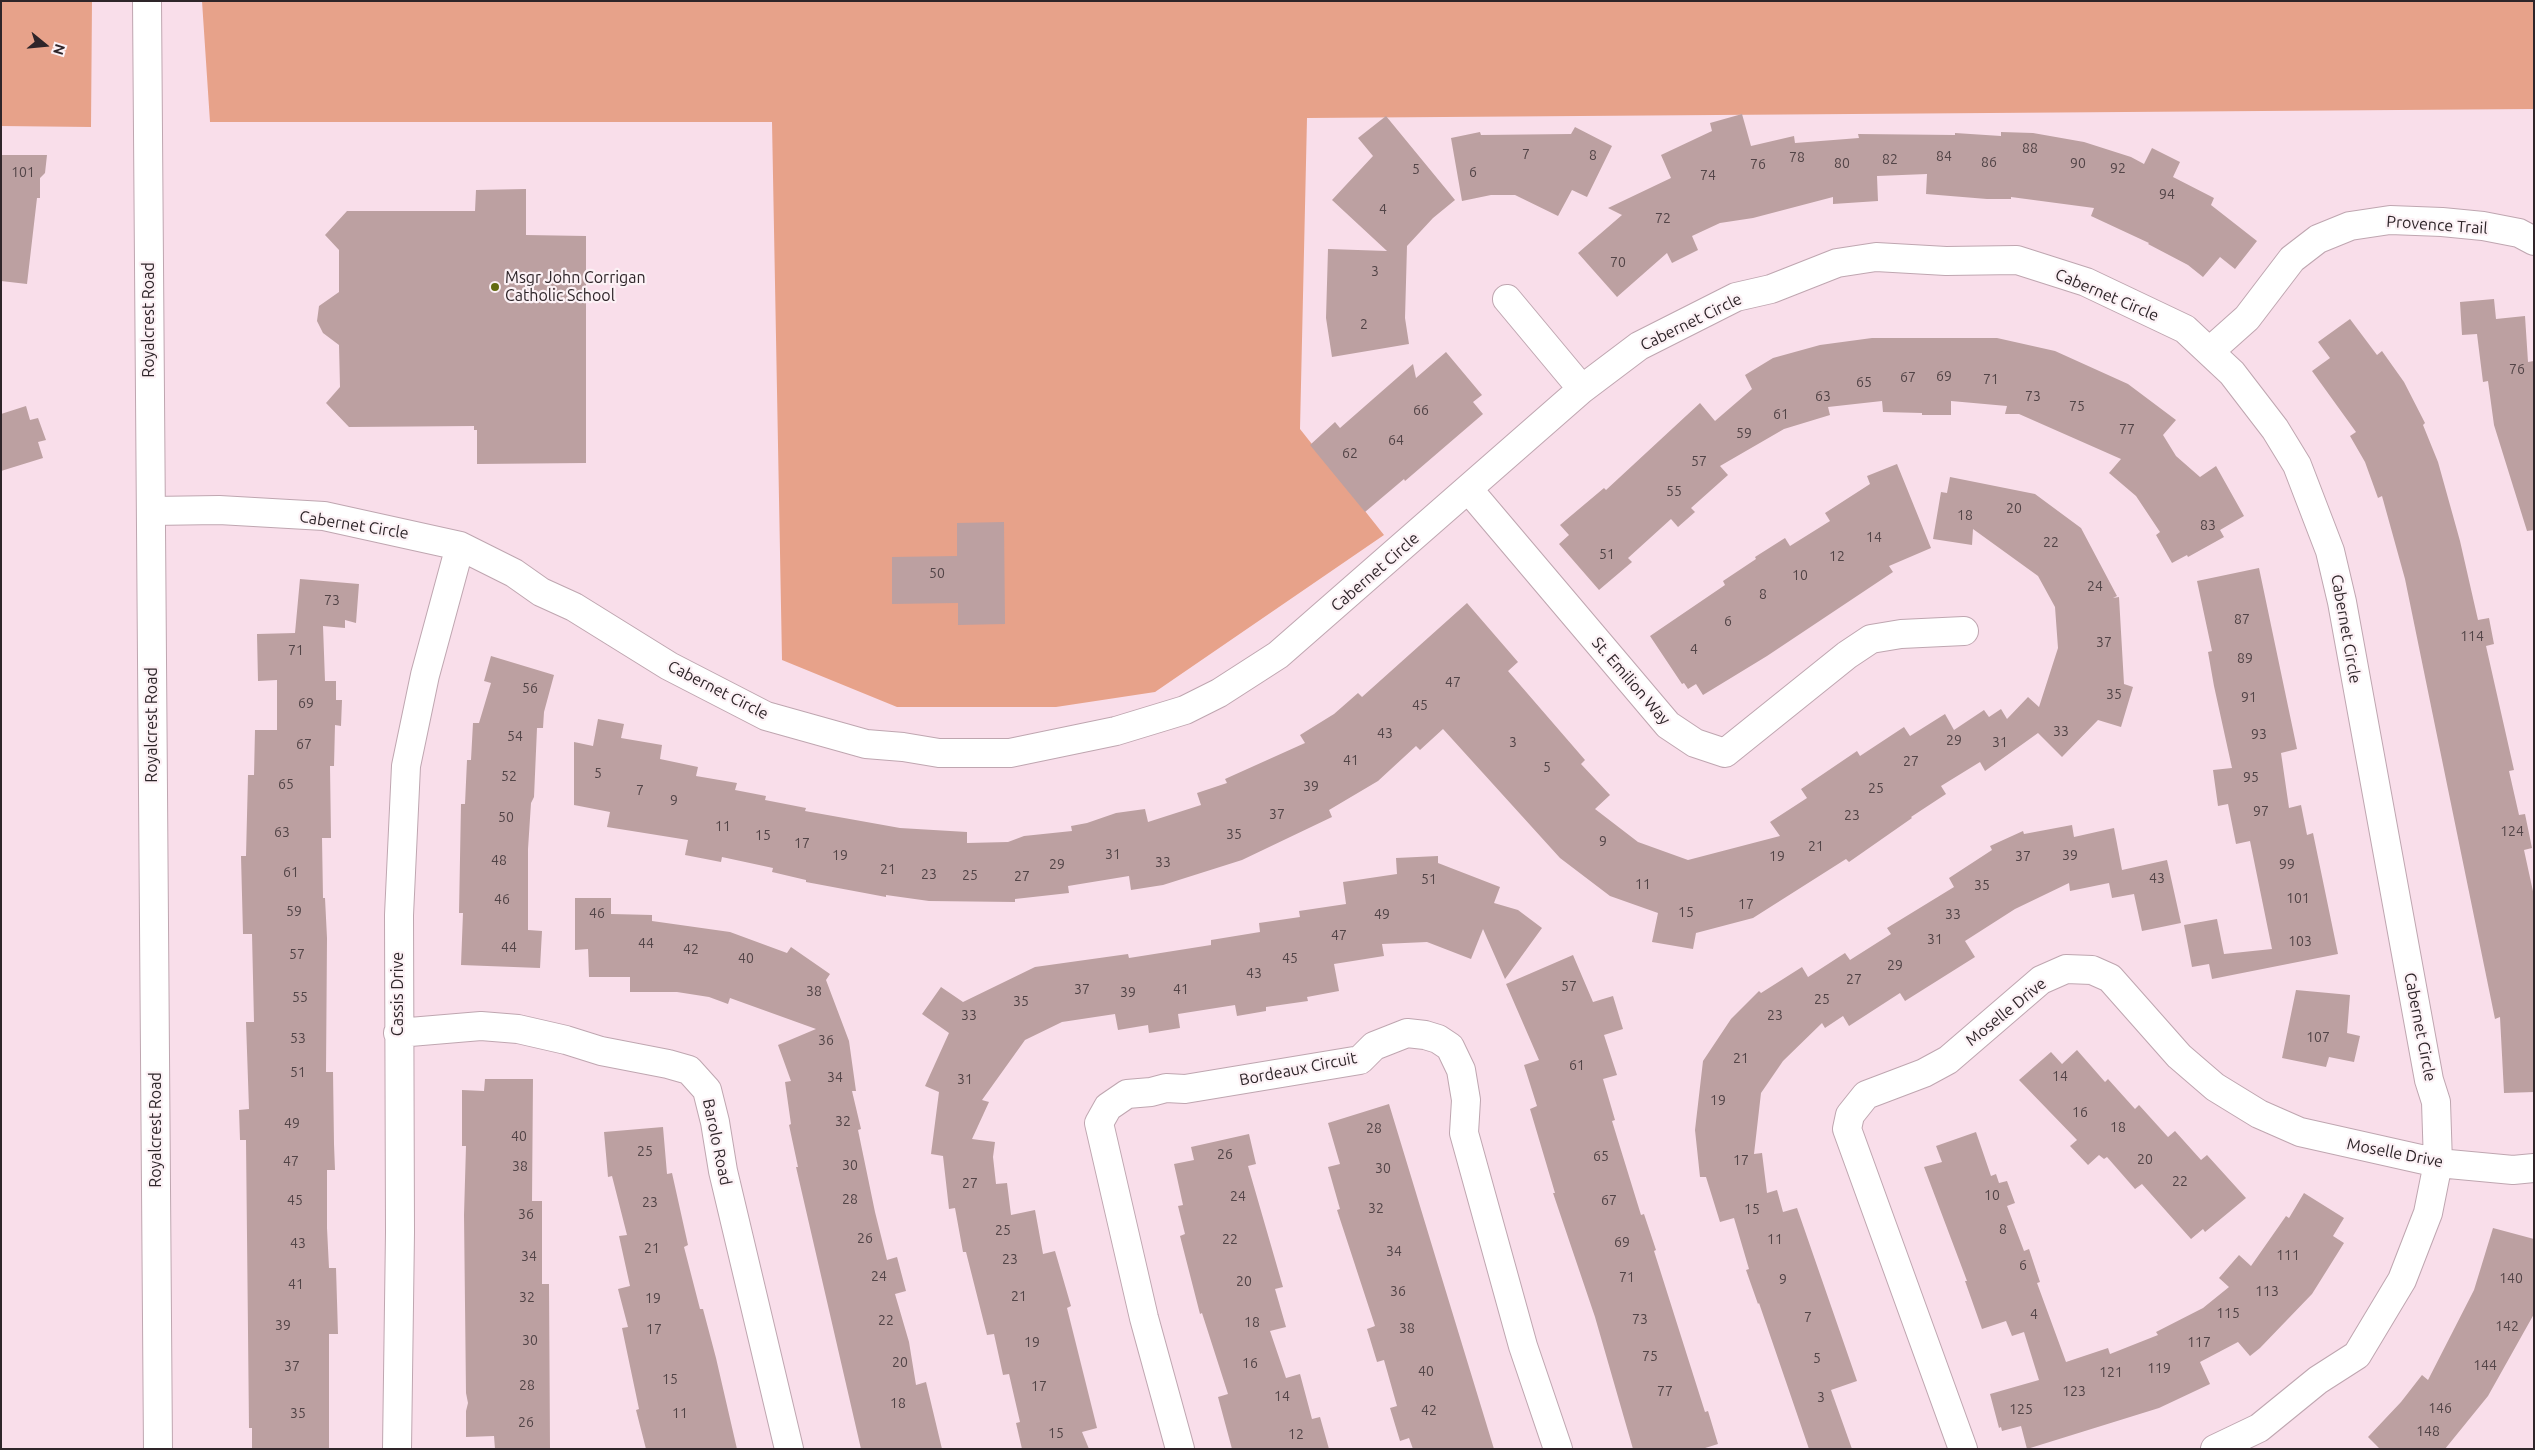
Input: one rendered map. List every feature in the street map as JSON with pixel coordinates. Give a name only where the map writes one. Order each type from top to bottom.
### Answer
[{"type":"street","name":"Royalcrest Road","points":[[147,1],[158,1449]]},
{"type":"street","name":"Provence Trail","points":[[2210,351],[2247,318],[2292,260],[2318,239],[2350,226],[2390,220],[2442,222],[2483,226],[2519,233],[2534,241]]},
{"type":"street","name":"Cabernet Circle","points":[[151,510],[220,510],[324,516],[460,546],[514,573],[541,592],[574,607],[669,666],[766,716],[866,744],[903,746],[939,753],[1010,753],[1116,731],[1185,710],[1219,693],[1278,655],[1469,490],[1582,389],[1639,346],[1736,297],[1771,289],[1836,263],[1876,257],[1946,261],[2017,260],[2086,282],[2185,329],[2232,373],[2275,429],[2297,464],[2330,551],[2342,602],[2429,1080],[2436,1102],[2438,1163],[2428,1213],[2402,1280],[2357,1355],[2318,1380],[2259,1428],[2215,1449]]},
{"type":"street","points":[[1508,299],[1582,389]]},
{"type":"street","name":"St. Emilion Way","points":[[1469,490],[1668,725],[1695,743],[1725,753],[1847,655],[1871,639],[1901,634],[1964,631]]},
{"type":"street","name":"Cassis Drive","points":[[397,1449],[400,1232],[399,914],[406,766],[425,675],[460,546]]},
{"type":"street","name":"Moselle Drive","points":[[1963,1449],[1847,1129],[1850,1115],[1866,1095],[1924,1074],[1948,1060],[2041,980],[2066,969],[2092,970],[2110,978],[2179,1056],[2215,1087],[2259,1114],[2300,1132],[2438,1163],[2514,1170],[2534,1168]]},
{"type":"street","name":"Barolo Road","points":[[398,1033],[481,1026],[518,1029],[566,1040],[601,1051],[689,1070],[707,1090],[715,1122],[723,1171],[790,1449]]},
{"type":"street","name":"Bordeaux Circuit","points":[[1180,1449],[1144,1318],[1098,1123],[1108,1107],[1127,1094],[1151,1092],[1166,1088],[1185,1089],[1360,1060],[1374,1046],[1407,1033],[1425,1034],[1438,1039],[1450,1047],[1461,1070],[1466,1100],[1464,1133],[1523,1346],[1558,1449]]},
{"type":"shaded area","points":[[1,1],[92,1],[91,127],[1,126]]},
{"type":"shaded area","points":[[202,1],[2534,1],[2534,109],[1307,118],[1300,429],[1384,535],[1155,692],[1056,707],[897,707],[782,660],[772,122],[210,122]]},
{"type":"building","points":[[1742,114],[1751,146],[1794,136],[1795,143],[1859,138],[1858,134],[1955,135],[1955,133],[2001,136],[2001,132],[2033,133],[2084,142],[2131,157],[2144,164],[2152,148],[2180,162],[2173,177],[2214,198],[2211,205],[2257,241],[2235,269],[2220,257],[2203,277],[2188,265],[2149,243],[2091,216],[2094,208],[2011,197],[2011,199],[1987,199],[1926,194],[1927,174],[1877,176],[1878,201],[1833,204],[1833,197],[1753,218],[1720,223],[1692,236],[1698,250],[1672,263],[1667,253],[1617,297],[1578,253],[1622,215],[1608,208],[1671,178],[1661,155],[1712,131],[1710,123]]},
{"type":"building","points":[[1386,116],[1455,200],[1433,218],[1407,246],[1405,318],[1409,344],[1332,357],[1326,318],[1328,249],[1387,251],[1332,200],[1373,156],[1358,138]]},
{"type":"building","points":[[1575,127],[1612,146],[1587,197],[1572,190],[1558,216],[1515,195],[1491,195],[1462,201],[1451,138],[1480,132],[1481,135],[1571,134]]},
{"type":"building","points":[[1,155],[47,155],[45,173],[40,178],[40,198],[37,198],[27,284],[1,281]]},
{"type":"building","points":[[526,189],[526,235],[586,236],[586,463],[477,464],[477,430],[474,430],[474,426],[349,427],[326,403],[340,387],[339,345],[323,333],[317,321],[319,306],[339,292],[339,250],[325,235],[347,211],[475,211],[476,190]]},
{"type":"building","points":[[2494,299],[2496,319],[2525,316],[2528,362],[2534,361],[2534,530],[2527,531],[2494,425],[2488,381],[2483,382],[2477,334],[2462,335],[2460,302]]},
{"type":"building","points":[[2350,319],[2377,355],[2382,351],[2404,382],[2425,423],[2423,425],[2438,462],[2460,541],[2478,620],[2489,618],[2494,644],[2486,646],[2514,770],[2509,771],[2519,815],[2525,814],[2532,848],[2524,850],[2534,896],[2534,1092],[2504,1093],[2500,1017],[2495,1019],[2405,579],[2382,496],[2378,498],[2365,462],[2350,436],[2356,432],[2312,371],[2330,358],[2318,342]]},
{"type":"building","points":[[1872,338],[1997,338],[2055,351],[2128,384],[2176,420],[2163,435],[2176,456],[2200,477],[2216,466],[2244,516],[2220,530],[2224,537],[2188,557],[2187,555],[2172,563],[2156,535],[2160,532],[2136,496],[2109,473],[2121,459],[2019,414],[2005,414],[2007,406],[1951,401],[1951,415],[1922,415],[1922,413],[1883,412],[1882,401],[1828,407],[1830,415],[1784,429],[1720,466],[1728,475],[1691,508],[1695,512],[1678,527],[1671,519],[1628,558],[1632,562],[1599,590],[1559,544],[1569,535],[1560,525],[1604,488],[1606,490],[1700,403],[1715,421],[1752,389],[1745,375],[1773,358],[1820,345]]},
{"type":"building","points":[[1446,352],[1482,395],[1473,402],[1483,414],[1405,481],[1404,479],[1365,512],[1310,445],[1335,422],[1340,428],[1413,364],[1416,378]]},
{"type":"building","points":[[26,406],[30,420],[38,418],[46,440],[38,442],[43,458],[1,471],[1,414]]},
{"type":"building","points":[[1897,464],[1931,548],[1889,566],[1893,572],[1767,656],[1703,695],[1696,684],[1688,689],[1684,683],[1682,684],[1650,636],[1725,585],[1723,581],[1756,559],[1755,557],[1785,538],[1790,546],[1830,521],[1825,513],[1870,484],[1867,476]]},
{"type":"building","points":[[1950,477],[2035,494],[2081,528],[2117,596],[2113,598],[2119,597],[2124,684],[2133,687],[2121,727],[2098,720],[2062,757],[2038,733],[1985,771],[1980,762],[1941,786],[1946,794],[1849,862],[1846,859],[1753,918],[1696,933],[1693,949],[1652,942],[1658,913],[1610,896],[1560,858],[1443,729],[1420,750],[1416,746],[1378,781],[1329,810],[1332,817],[1242,860],[1163,885],[1131,890],[1129,876],[1068,886],[1069,893],[1015,899],[1015,902],[929,901],[886,895],[886,897],[806,882],[806,880],[772,872],[773,868],[722,857],[721,862],[685,855],[688,840],[607,827],[610,812],[574,805],[574,742],[593,746],[598,719],[624,724],[621,738],[662,745],[660,759],[698,767],[696,776],[737,783],[735,790],[766,796],[765,800],[806,808],[805,811],[900,828],[967,832],[967,843],[1008,842],[1024,836],[1072,831],[1071,826],[1087,823],[1116,813],[1145,809],[1148,822],[1201,805],[1197,793],[1227,783],[1225,779],[1305,743],[1300,735],[1334,714],[1358,693],[1362,697],[1467,603],[1518,662],[1508,671],[1585,760],[1581,764],[1610,795],[1595,809],[1638,842],[1688,860],[1780,836],[1770,822],[1807,798],[1801,789],[1857,751],[1860,756],[1904,727],[1910,736],[1945,714],[1954,730],[1984,710],[1989,717],[2001,709],[2007,719],[2028,697],[2039,707],[2058,648],[2055,607],[2038,576],[1973,529],[1972,545],[1933,539],[1941,492],[1947,493]]},
{"type":"building","points":[[1004,522],[1005,624],[958,625],[958,603],[892,604],[892,557],[957,556],[957,523]]},
{"type":"building","points":[[2259,568],[2297,749],[2281,753],[2289,808],[2301,805],[2307,835],[2313,833],[2338,954],[2212,979],[2209,964],[2192,967],[2184,925],[2217,919],[2224,954],[2272,949],[2250,841],[2236,844],[2228,804],[2218,806],[2213,770],[2232,768],[2214,686],[2208,652],[2212,651],[2197,581]]},
{"type":"building","points":[[300,579],[359,584],[356,623],[345,620],[345,628],[323,626],[325,681],[336,681],[336,700],[342,700],[341,726],[335,725],[334,766],[330,766],[331,838],[322,838],[323,898],[325,898],[327,938],[326,1072],[333,1072],[335,1170],[327,1170],[327,1228],[329,1268],[336,1268],[338,1334],[329,1334],[329,1449],[252,1449],[252,1428],[249,1428],[246,1140],[240,1140],[239,1110],[249,1109],[246,1022],[254,1022],[252,934],[243,934],[241,856],[246,856],[248,775],[254,775],[255,730],[277,730],[277,680],[258,681],[257,634],[295,633]]},
{"type":"building","points":[[491,656],[554,675],[544,712],[543,728],[537,728],[534,797],[531,803],[528,849],[528,930],[542,931],[540,968],[461,965],[463,913],[459,913],[461,804],[465,804],[467,760],[471,760],[473,723],[479,723],[491,683],[484,681]]},
{"type":"building","points":[[2072,825],[2074,837],[2114,828],[2122,870],[2167,860],[2181,923],[2142,931],[2134,894],[2112,898],[2109,883],[2070,891],[2069,883],[2015,909],[1965,941],[1975,957],[1905,1001],[1900,993],[1849,1026],[1843,1016],[1825,1028],[1822,1023],[1783,1061],[1761,1093],[1754,1154],[1762,1153],[1767,1193],[1777,1190],[1783,1212],[1797,1208],[1857,1381],[1831,1390],[1852,1449],[1809,1449],[1746,1270],[1749,1269],[1734,1218],[1720,1222],[1706,1177],[1700,1177],[1695,1130],[1703,1061],[1731,1019],[1759,991],[1761,993],[1802,967],[1808,977],[1845,953],[1850,960],[1891,934],[1887,928],[1954,887],[1949,878],[1992,850],[1990,846],[2023,831],[2024,834]]},
{"type":"building","points":[[1438,856],[1438,863],[1500,887],[1494,903],[1518,910],[1542,928],[1505,979],[1483,929],[1471,959],[1427,942],[1382,944],[1384,956],[1334,964],[1339,991],[1307,997],[1308,1001],[1266,1007],[1266,1011],[1237,1016],[1235,1005],[1178,1014],[1180,1028],[1149,1033],[1148,1025],[1118,1030],[1115,1014],[1062,1022],[1025,1040],[982,1100],[989,1102],[972,1139],[995,1142],[993,1157],[996,1184],[1007,1183],[1011,1215],[1035,1210],[1043,1254],[1055,1251],[1071,1306],[1067,1308],[1097,1428],[1082,1432],[1089,1449],[1022,1449],[1016,1423],[1020,1422],[1009,1374],[1003,1375],[994,1334],[987,1335],[966,1252],[963,1252],[955,1208],[949,1209],[943,1156],[931,1154],[939,1092],[925,1086],[949,1033],[922,1014],[941,987],[963,1002],[1035,967],[1128,954],[1129,958],[1211,945],[1211,940],[1260,932],[1259,923],[1300,917],[1299,911],[1346,904],[1343,882],[1397,874],[1396,858]]},
{"type":"building","points":[[575,898],[611,898],[611,914],[652,915],[652,921],[730,932],[787,953],[791,947],[830,974],[826,980],[849,1041],[856,1091],[852,1091],[861,1129],[858,1130],[875,1212],[887,1260],[897,1257],[906,1291],[895,1294],[909,1342],[916,1385],[926,1382],[942,1449],[861,1449],[796,1167],[798,1167],[789,1125],[791,1124],[785,1082],[791,1081],[778,1045],[816,1029],[730,998],[728,1004],[709,997],[677,992],[630,992],[630,977],[589,977],[588,949],[575,950]]},
{"type":"building","points":[[1573,955],[1593,1002],[1613,996],[1623,1029],[1604,1035],[1617,1075],[1603,1079],[1615,1120],[1612,1121],[1641,1215],[1644,1214],[1705,1412],[1708,1411],[1718,1444],[1702,1449],[1633,1449],[1595,1317],[1553,1193],[1555,1193],[1530,1109],[1537,1106],[1524,1065],[1539,1060],[1506,984]]},
{"type":"building","points":[[2296,990],[2350,995],[2347,1033],[2360,1036],[2354,1062],[2329,1057],[2326,1067],[2282,1058]]},
{"type":"building","points":[[2077,1050],[2105,1082],[2108,1079],[2135,1109],[2139,1105],[2168,1137],[2175,1131],[2201,1160],[2207,1155],[2246,1198],[2205,1232],[2203,1229],[2191,1239],[2142,1184],[2135,1189],[2107,1157],[2104,1159],[2099,1155],[2088,1165],[2070,1146],[2077,1140],[2019,1080],[2051,1052],[2062,1064]]},
{"type":"building","points":[[485,1079],[533,1079],[532,1201],[542,1201],[542,1284],[549,1284],[550,1449],[495,1449],[494,1436],[466,1437],[466,1411],[468,1403],[466,1393],[464,1215],[466,1146],[462,1146],[462,1090],[484,1091]]},
{"type":"building","points":[[1389,1104],[1494,1449],[1413,1449],[1409,1438],[1400,1441],[1390,1408],[1397,1406],[1384,1360],[1377,1362],[1367,1329],[1375,1326],[1337,1210],[1340,1209],[1328,1167],[1340,1164],[1328,1123]]},
{"type":"building","points":[[663,1127],[667,1174],[672,1173],[688,1245],[684,1247],[700,1309],[703,1309],[716,1358],[737,1449],[646,1449],[636,1410],[639,1409],[622,1328],[628,1327],[618,1289],[630,1286],[619,1236],[627,1235],[612,1176],[608,1177],[604,1132]]},
{"type":"building","points":[[1976,1132],[1991,1176],[1996,1174],[1999,1183],[2007,1181],[2015,1203],[2007,1206],[2024,1251],[2029,1249],[2040,1282],[2037,1283],[2066,1362],[2108,1348],[2110,1354],[2158,1335],[2156,1332],[2203,1308],[2229,1287],[2219,1278],[2239,1255],[2251,1266],[2286,1216],[2289,1218],[2304,1193],[2344,1218],[2333,1236],[2344,1243],[2312,1294],[2260,1348],[2250,1356],[2238,1342],[2200,1362],[2210,1384],[2159,1408],[2027,1449],[2021,1426],[2002,1431],[2001,1427],[1999,1428],[1990,1394],[2039,1380],[2024,1332],[2012,1336],[2006,1321],[1982,1329],[1965,1281],[1967,1281],[1924,1167],[1942,1162],[1936,1146]]},
{"type":"building","points":[[1249,1134],[1256,1164],[1248,1166],[1283,1287],[1275,1289],[1286,1327],[1270,1331],[1286,1378],[1300,1374],[1312,1419],[1320,1417],[1329,1449],[1232,1449],[1218,1397],[1228,1394],[1202,1313],[1200,1314],[1180,1236],[1185,1234],[1178,1206],[1183,1205],[1174,1164],[1194,1160],[1191,1147]]},
{"type":"building","points":[[2493,1228],[2534,1239],[2534,1314],[2488,1396],[2445,1449],[2380,1449],[2368,1437],[2401,1402],[2422,1375],[2428,1380],[2474,1290]]},
{"type":"place","name":"Msgr John Corrigan Catholic School","points":[[495,287]]}]
